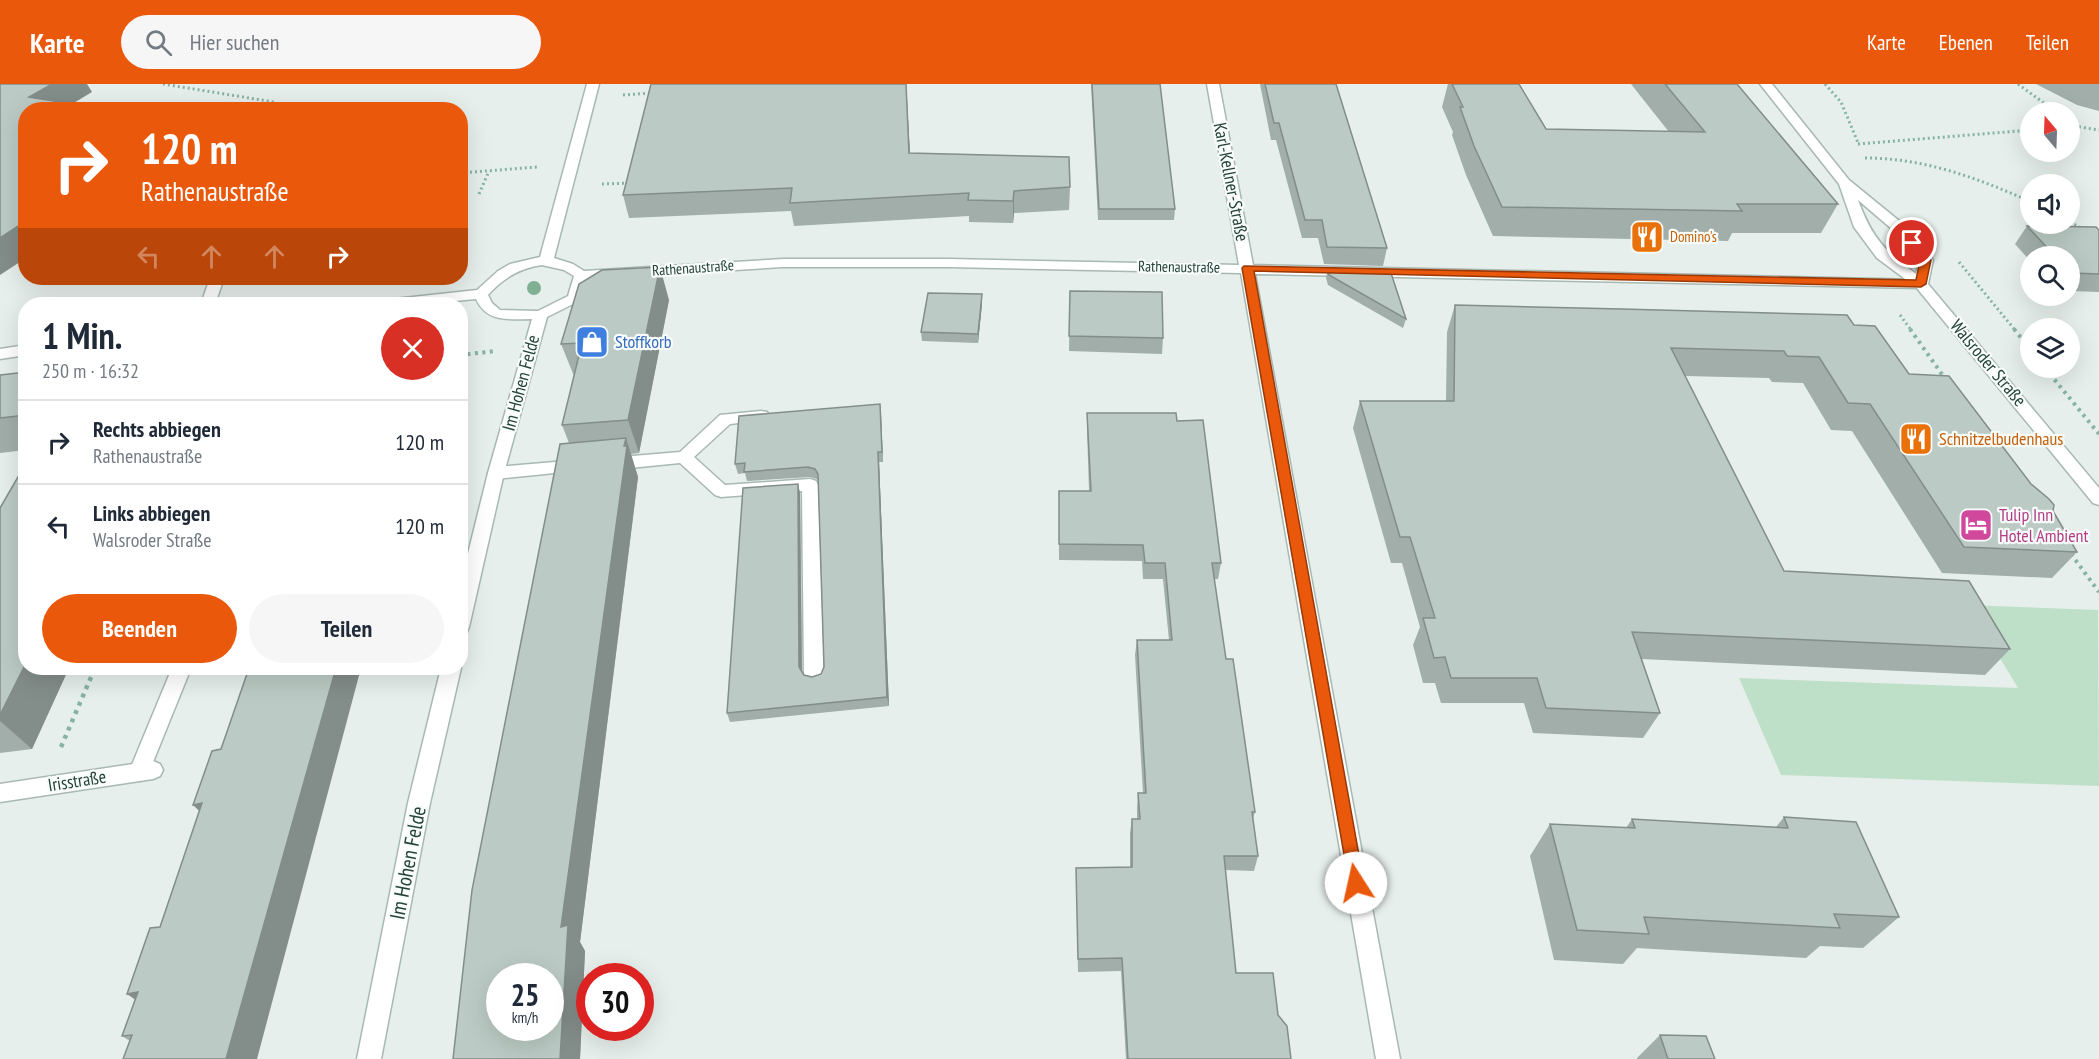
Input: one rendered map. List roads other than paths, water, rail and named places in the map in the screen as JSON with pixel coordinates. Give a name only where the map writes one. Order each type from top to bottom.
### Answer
[{"type":"street","name":"Karl-Kellner-Straße","points":[[1213,84],[1248,268],[1329,740],[1388,1059]]},
{"type":"street","name":"Walsroder Straße","points":[[1766,84],[1845,183],[1898,227],[1926,260],[1921,284]]},
{"type":"street","points":[[546,261],[591,90]]},
{"type":"street","name":"Walsroder Straße","points":[[1845,183],[1861,227],[1882,255],[1921,284],[2099,499]]},
{"type":"street","points":[[452,297],[481,294],[491,281],[504,271],[546,261],[568,265],[581,275],[574,298],[540,315],[496,314],[486,305],[481,294]]},
{"type":"street","name":"Rathenaustraße","points":[[581,275],[783,263],[1248,268],[1921,284]]},
{"type":"street","name":"Im Hohen Felde","points":[[468,593],[496,473],[540,315]]},
{"type":"street","points":[[0,354],[18,351]]},
{"type":"street","points":[[496,473],[684,457],[726,419],[782,415]]},
{"type":"street","points":[[684,457],[721,491],[810,485],[814,676]]},
{"type":"street","name":"Irisstraße","points":[[0,793],[146,771],[179,675]]},
{"type":"street","name":"Im Hohen Felde","points":[[369,1059],[419,803],[449,675]]},
{"type":"place","name":"Domino's","points":[[1647,237]]},
{"type":"place","name":"Stoffkorb","points":[[592,342]]},
{"type":"place","name":"Schnitzelbudenhaus","points":[[1916,439]]},
{"type":"place","name":"Tulip Inn Hotel Ambient","points":[[1976,525]]}]
